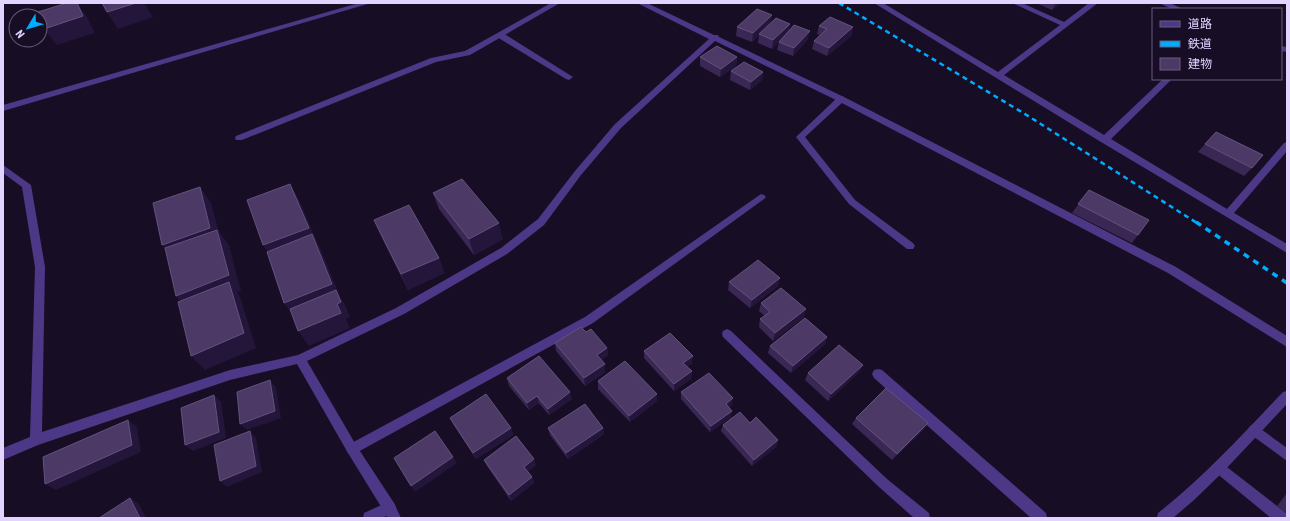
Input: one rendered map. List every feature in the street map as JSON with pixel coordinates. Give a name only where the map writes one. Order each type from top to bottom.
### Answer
[{"type":"street","points":[[3,108],[367,3]]},
{"type":"street","points":[[239,138],[434,60],[467,53],[556,3]]},
{"type":"street","points":[[878,3],[1287,249]]},
{"type":"street","points":[[1016,3],[1065,25]]},
{"type":"street","points":[[999,75],[1094,3]]},
{"type":"street","points":[[1163,3],[1176,8]]},
{"type":"street","points":[[643,4],[715,37],[841,99],[1172,270],[1287,342]]},
{"type":"street","points":[[500,35],[569,77]]},
{"type":"street","points":[[3,454],[36,440],[230,375],[300,359],[400,311],[504,251],[541,222],[578,173],[618,126],[715,37]]},
{"type":"street","points":[[1104,140],[1167,80]]},
{"type":"street","points":[[841,99],[800,137],[852,202],[910,246]]},
{"type":"street","points":[[1228,214],[1287,145]]},
{"type":"street","points":[[3,168],[26,185],[40,267],[36,440]]},
{"type":"street","points":[[352,449],[589,320],[761,197]]},
{"type":"street","points":[[727,334],[883,483],[924,518]]},
{"type":"street","points":[[300,359],[352,449],[393,512],[369,518]]},
{"type":"street","points":[[878,374],[1042,518]]},
{"type":"street","points":[[1163,518],[1190,496],[1287,396]]},
{"type":"street","points":[[1254,430],[1287,455]]},
{"type":"street","points":[[1218,468],[1281,518]]},
{"type":"building","points":[[67,3],[77,3],[83,16],[48,28],[48,9]]},
{"type":"building","points":[[102,3],[136,3],[107,12]]},
{"type":"building","points":[[757,9],[772,15],[753,33],[737,27]]},
{"type":"building","points":[[830,17],[853,27],[829,48],[814,41],[827,29],[819,26]]},
{"type":"building","points":[[776,18],[790,24],[773,40],[759,34]]},
{"type":"building","points":[[794,25],[810,31],[794,48],[779,42]]},
{"type":"building","points":[[717,46],[737,57],[721,69],[700,57]]},
{"type":"building","points":[[744,62],[763,72],[751,82],[731,71]]},
{"type":"building","points":[[1216,132],[1263,155],[1252,168],[1205,144]]},
{"type":"building","points":[[462,179],[499,223],[469,239],[433,193]]},
{"type":"building","points":[[290,184],[309,228],[263,245],[247,200]]},
{"type":"building","points":[[200,187],[210,228],[162,245],[153,203]]},
{"type":"building","points":[[1089,190],[1149,220],[1138,235],[1078,204]]},
{"type":"building","points":[[409,205],[439,258],[401,274],[374,220]]},
{"type":"building","points":[[217,230],[229,275],[176,296],[165,248]]},
{"type":"building","points":[[312,234],[332,284],[284,303],[267,252]]},
{"type":"building","points":[[758,260],[780,278],[752,300],[729,282]]},
{"type":"building","points":[[229,282],[244,333],[191,356],[178,302]]},
{"type":"building","points":[[781,288],[806,309],[775,333],[760,319],[770,312],[761,303]]},
{"type":"building","points":[[336,290],[341,302],[337,304],[341,313],[298,331],[290,309]]},
{"type":"building","points":[[805,318],[827,337],[793,366],[770,346]]},
{"type":"building","points":[[581,327],[586,332],[591,329],[607,348],[597,355],[605,364],[584,378],[555,343]]},
{"type":"building","points":[[670,333],[693,356],[683,363],[692,371],[674,384],[644,351]]},
{"type":"building","points":[[839,345],[863,365],[831,394],[808,373]]},
{"type":"building","points":[[539,356],[570,392],[548,409],[537,396],[527,403],[507,378]]},
{"type":"building","points":[[625,361],[657,394],[629,416],[598,381]]},
{"type":"building","points":[[709,373],[733,398],[726,404],[732,411],[711,426],[681,392]]},
{"type":"building","points":[[270,380],[275,411],[240,424],[237,392]]},
{"type":"building","points":[[886,388],[928,423],[897,454],[856,418]]},
{"type":"building","points":[[486,394],[511,428],[473,453],[450,418]]},
{"type":"building","points":[[214,395],[219,432],[185,445],[181,408]]},
{"type":"building","points":[[585,404],[603,428],[566,453],[548,428]]},
{"type":"building","points":[[740,412],[750,423],[756,417],[778,440],[754,460],[723,425]]},
{"type":"building","points":[[128,420],[132,445],[45,484],[43,457]]},
{"type":"building","points":[[250,431],[256,466],[220,481],[214,445]]},
{"type":"building","points":[[435,431],[453,457],[411,486],[394,458]]},
{"type":"building","points":[[516,436],[534,459],[524,467],[532,477],[509,495],[484,460]]},
{"type":"building","points":[[130,498],[140,518],[99,518]]},
{"type":"railway","points":[[839,3],[1025,114],[1197,223]]},
{"type":"railway","points":[[1196,222],[1287,283]]}]
